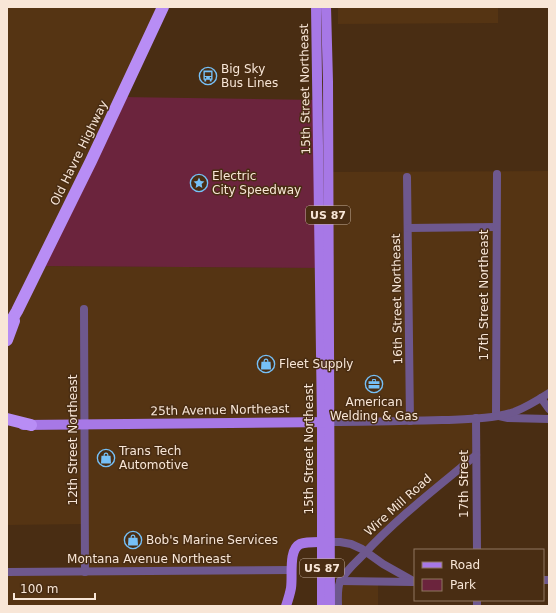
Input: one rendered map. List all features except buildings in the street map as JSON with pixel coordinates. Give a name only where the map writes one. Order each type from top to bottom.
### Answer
[{"type":"highway","name":"Old Havre Highway","points":[[7,328],[17,311],[91,161],[164,7]]},
{"type":"highway","name":"Old Havre Highway","points":[[7,340],[17,311]]},
{"type":"highway","points":[[7,419],[31,425]]},
{"type":"main road","name":"15th Street Northeast","points":[[316,7],[326,422],[330,482],[326,542]]},
{"type":"main road","name":"15th Street Northeast","points":[[326,7],[328,89],[326,422]]},
{"type":"main road","name":"25th Avenue Northeast","points":[[7,425],[326,422]]},
{"type":"main road","name":"Wire Mill Road","points":[[286,606],[290,593],[293,553],[296,548],[299,544],[304,543],[326,542]]},
{"type":"main road","name":"US 87","points":[[322,606],[326,542]]},
{"type":"main road","name":"US 87","points":[[326,542],[330,606]]},
{"type":"street","name":"17th Street Northeast","points":[[497,174],[496,227],[500,415]]},
{"type":"street","name":"16th Street Northeast","points":[[407,177],[410,421]]},
{"type":"street","points":[[408,228],[496,227]]},
{"type":"street","name":"12th Street Northeast","points":[[84,309],[85,572]]},
{"type":"street","points":[[500,415],[514,412],[549,393]]},
{"type":"street","points":[[541,398],[549,409]]},
{"type":"street","name":"25th Avenue Northeast","points":[[326,422],[410,421],[476,418],[500,415]]},
{"type":"street","points":[[500,415],[508,418],[549,419]]},
{"type":"street","name":"17th Street","points":[[476,418],[476,549]]},
{"type":"street","name":"Wire Mill Road","points":[[326,542],[351,544],[366,552],[378,538],[414,506],[476,455]]},
{"type":"street","points":[[338,606],[338,588],[340,582],[366,552],[383,564],[414,581]]},
{"type":"street","name":"Montana Avenue Northeast","points":[[7,572],[292,570]]},
{"type":"street","points":[[340,582],[414,582]]},
{"type":"shaded area","points":[[7,7],[162,7],[39,266],[320,268],[322,542],[299,545],[285,606],[7,606],[7,572],[85,572],[85,524],[7,525]]},
{"type":"shaded area","points":[[338,7],[498,7],[498,23],[338,24]]},
{"type":"shaded area","points":[[549,171],[549,392],[523,407],[476,419],[476,455],[366,552],[330,542],[328,172]]},
{"type":"shaded area","points":[[340,581],[378,582],[378,606],[338,606]]},
{"type":"green space","name":"Electric City Speedway","points":[[121,97],[318,100],[320,268],[39,266]]},
{"type":"place","name":"Big Sky Bus Lines","points":[[208,76]]},
{"type":"place","name":"Electric City Speedway","points":[[199,183]]},
{"type":"place","name":"Fleet Supply","points":[[266,364]]},
{"type":"place","name":"American Welding & Gas","points":[[374,384]]},
{"type":"place","name":"Trans Tech Automotive","points":[[106,458]]},
{"type":"place","name":"Bob's Marine Services","points":[[133,540]]}]
